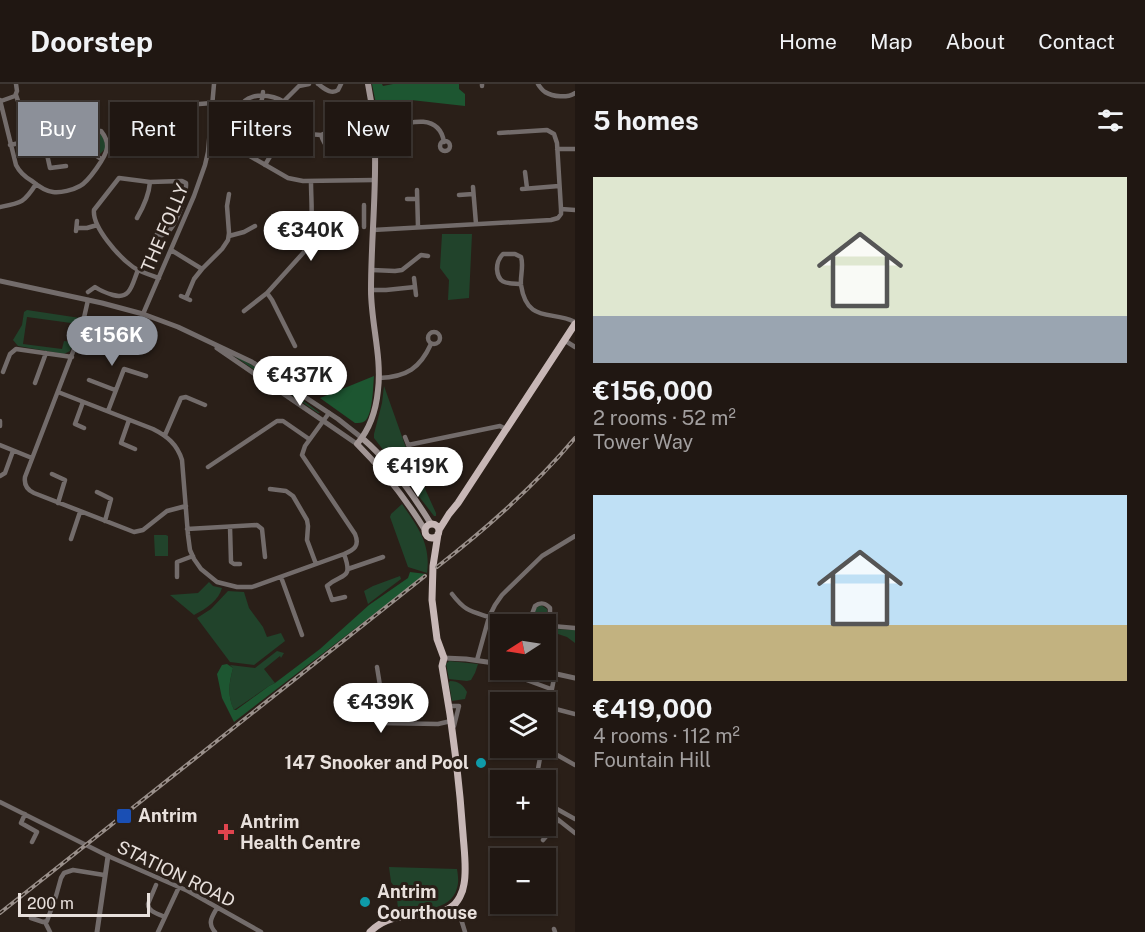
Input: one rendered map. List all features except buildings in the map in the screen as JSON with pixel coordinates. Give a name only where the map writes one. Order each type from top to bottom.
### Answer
[{"type":"main road","points":[[368,84],[370,102]]},
{"type":"main road","points":[[375,156],[371,290],[379,378],[372,419],[357,444],[377,464],[397,490],[426,533],[434,555]]},
{"type":"main road","points":[[426,533],[433,538],[439,532],[575,323]]},
{"type":"main road","points":[[362,438],[378,452],[432,524],[438,527],[432,590],[437,639],[444,658],[442,666],[451,721],[462,823],[465,883],[462,893],[453,906],[439,913],[396,918],[380,924],[370,932]]},
{"type":"main road","points":[[426,533],[427,526],[449,514]]},
{"type":"street","points":[[16,84],[19,102]]},
{"type":"street","name":"THE FOLLY","points":[[212,102],[214,84]]},
{"type":"street","points":[[263,92],[262,100],[256,109],[249,115],[243,114],[240,108],[244,98],[254,93],[263,92],[271,93],[285,100],[299,87],[309,84]]},
{"type":"street","points":[[318,84],[332,92],[338,91],[341,84]]},
{"type":"street","points":[[538,84],[550,94],[567,97],[575,93]]},
{"type":"street","points":[[16,94],[0,100],[10,145],[17,167],[24,176],[52,192],[75,189],[82,185],[88,180],[101,159],[107,149],[106,139],[102,132],[94,131],[88,137],[88,146],[92,153],[101,159]]},
{"type":"street","points":[[411,123],[426,122],[436,125],[440,128],[444,142]]},
{"type":"street","points":[[313,134],[321,135],[342,128],[347,141],[345,149],[339,153],[332,152],[321,135]]},
{"type":"street","points":[[373,230],[556,219],[560,216],[556,136],[550,131],[499,133]]},
{"type":"street","name":"THE FOLLY","points":[[143,314],[201,178],[209,140]]},
{"type":"street","points":[[10,145],[18,143]]},
{"type":"street","points":[[557,149],[575,149]]},
{"type":"street","points":[[208,152],[243,154],[288,178],[311,182],[375,180]]},
{"type":"street","points":[[47,156],[50,168],[66,166]]},
{"type":"street","points":[[265,165],[271,156]]},
{"type":"street","points":[[525,172],[525,188],[559,186]]},
{"type":"street","points":[[156,236],[166,234],[170,229],[185,196],[185,182],[117,179],[94,210],[93,215],[97,225],[120,255],[138,270],[159,278]]},
{"type":"street","points":[[137,218],[149,191],[150,182]]},
{"type":"street","points":[[244,311],[267,293],[308,246],[311,232],[311,182]]},
{"type":"street","points":[[0,207],[24,201],[36,184]]},
{"type":"street","points":[[473,187],[476,224]]},
{"type":"street","points":[[417,190],[418,227]]},
{"type":"street","points":[[185,298],[194,279],[222,249],[229,236],[227,213],[229,194]]},
{"type":"street","points":[[459,195],[473,194]]},
{"type":"street","points":[[407,199],[417,198]]},
{"type":"street","points":[[364,205],[364,226]]},
{"type":"street","points":[[561,209],[575,210]]},
{"type":"street","points":[[364,215],[374,215]]},
{"type":"street","points":[[77,221],[77,230],[97,225]]},
{"type":"street","points":[[229,236],[238,234],[251,226]]},
{"type":"street","points":[[171,250],[202,269]]},
{"type":"street","points":[[521,284],[502,282],[500,279],[497,264],[502,254],[515,254],[521,257],[523,262],[521,284],[525,298],[538,313],[568,319],[575,323]]},
{"type":"street","points":[[372,270],[395,272],[402,270],[421,255],[428,256]]},
{"type":"street","points":[[88,292],[95,287],[108,294],[124,296],[129,292],[138,270]]},
{"type":"street","points":[[414,278],[416,295]]},
{"type":"street","points":[[0,281],[143,314],[177,327],[252,362],[329,413],[362,438]]},
{"type":"street","points":[[371,290],[415,287]]},
{"type":"street","points":[[267,293],[295,346]]},
{"type":"street","points":[[88,300],[81,332],[25,478],[27,489],[34,494],[132,532],[143,530],[167,510],[186,506]]},
{"type":"street","points":[[205,340],[357,444]]},
{"type":"street","points":[[564,340],[575,347]]},
{"type":"street","points":[[379,378],[414,368],[423,360],[431,344]]},
{"type":"street","points":[[3,372],[10,354],[15,349],[72,357]]},
{"type":"street","points":[[35,383],[46,353]]},
{"type":"street","points":[[108,411],[124,369],[146,376]]},
{"type":"street","points":[[89,380],[115,390]]},
{"type":"street","points":[[58,392],[153,429],[165,435],[178,448],[183,468],[187,529],[193,556],[208,576],[217,582],[243,588],[281,577],[351,552],[355,548],[357,538],[303,457],[303,449],[329,413]]},
{"type":"street","points":[[165,435],[182,398],[186,397],[205,405]]},
{"type":"street","points":[[83,402],[75,424],[84,428]]},
{"type":"street","points":[[129,420],[122,443],[135,449]]},
{"type":"street","points":[[208,467],[277,420],[284,422],[309,439]]},
{"type":"street","points":[[0,421],[0,426]]},
{"type":"street","points":[[408,445],[500,426],[506,429]]},
{"type":"street","points":[[405,437],[411,452]]},
{"type":"street","points":[[0,445],[32,458]]},
{"type":"street","points":[[0,476],[5,473],[13,451]]},
{"type":"street","points":[[52,474],[65,479],[58,503]]},
{"type":"street","points":[[270,489],[286,491],[293,496],[307,520],[307,540],[316,564]]},
{"type":"street","points":[[97,492],[111,498],[112,501],[105,521]]},
{"type":"street","points":[[71,539],[80,512]]},
{"type":"street","points":[[187,529],[259,526],[263,532],[265,557]]},
{"type":"street","points":[[230,527],[231,562],[240,564]]},
{"type":"street","points":[[477,660],[489,617],[508,587],[542,556],[575,536]]},
{"type":"street","points":[[344,554],[348,569]]},
{"type":"street","points":[[177,577],[176,562],[193,556]]},
{"type":"street","points":[[345,597],[332,600],[327,586],[344,576],[348,569],[383,557]]},
{"type":"street","points":[[281,577],[302,635]]},
{"type":"street","points":[[452,594],[464,608],[489,617]]},
{"type":"street","points":[[532,614],[535,606],[540,604],[550,608],[550,614]]},
{"type":"street","points":[[556,626],[575,628]]},
{"type":"street","points":[[444,658],[490,662]]},
{"type":"street","points":[[376,667],[382,698],[381,723],[438,724],[451,721]]},
{"type":"street","points":[[556,673],[575,678]]},
{"type":"street","points":[[527,680],[552,689]]},
{"type":"street","points":[[551,692],[554,680]]},
{"type":"street","points":[[449,706],[459,706],[452,732]]},
{"type":"street","points":[[556,709],[575,714]]},
{"type":"street","points":[[556,754],[575,765]]},
{"type":"street","name":"STATION ROAD","points":[[0,802],[179,887],[261,932]]},
{"type":"street","points":[[556,809],[575,819]]},
{"type":"street","points":[[25,814],[21,823],[38,832],[32,842]]},
{"type":"street","points":[[543,840],[558,820],[575,833]]},
{"type":"street","points":[[98,932],[108,855]]},
{"type":"street","points":[[45,922],[64,873],[73,870],[104,875]]},
{"type":"street","points":[[156,885],[148,907],[165,917]]},
{"type":"street","points":[[158,932],[179,887]]},
{"type":"street","points":[[453,906],[461,919],[465,932]]},
{"type":"street","points":[[215,932],[210,922],[217,908]]},
{"type":"street","points":[[31,918],[45,922],[50,932]]},
{"type":"green space","points":[[372,84],[383,86],[459,84],[459,89],[465,94],[465,106],[411,100],[376,102]]},
{"type":"green space","points":[[98,134],[102,135],[105,143],[105,149],[98,154]]},
{"type":"green space","points":[[442,234],[472,234],[469,298],[448,300],[449,280],[440,268]]},
{"type":"green space","points":[[27,310],[80,318],[75,338],[71,337],[71,323],[27,317],[23,344],[62,349],[64,341],[71,342],[70,351],[64,354],[18,346],[13,340],[22,325],[24,312]]},
{"type":"green space","points":[[231,353],[264,372],[320,413],[318,413]]},
{"type":"green space","points":[[374,376],[370,412],[363,422],[355,423],[320,398]]},
{"type":"green space","points":[[384,386],[405,445],[436,516],[374,438]]},
{"type":"green space","points":[[402,504],[418,528],[425,544],[427,573],[408,567],[390,517]]},
{"type":"green space","points":[[154,535],[168,536],[168,556],[155,556]]},
{"type":"green space","points":[[410,572],[426,574],[234,722],[222,698],[217,674],[222,665],[227,664],[233,668],[230,694],[232,705],[236,710],[320,649],[369,605],[408,578]]},
{"type":"green space","points":[[400,576],[401,579],[368,604],[364,591]]},
{"type":"green space","points":[[209,582],[213,586],[222,588],[211,604],[194,615],[170,595],[198,593]]},
{"type":"green space","points":[[228,591],[244,592],[249,608],[263,627],[267,637],[281,633],[285,641],[254,665],[230,662],[197,618],[211,609]]},
{"type":"green space","points":[[541,605],[547,609],[547,614],[534,613],[534,609]]},
{"type":"green space","points":[[556,629],[575,630],[575,643],[556,633]]},
{"type":"green space","points":[[277,651],[284,653],[281,658],[280,656],[264,669],[275,683],[234,710],[230,695],[233,668],[230,665],[255,668]]},
{"type":"green space","points":[[449,661],[478,664],[471,680],[467,681],[449,679],[446,664]]},
{"type":"green space","points":[[450,681],[464,687],[467,692],[465,699],[452,701]]},
{"type":"green space","points":[[389,867],[457,869],[458,881],[454,896],[441,906],[399,912],[396,889],[391,882]]},
{"type":"railway","points":[[437,567],[509,506],[575,438]]},
{"type":"railway","points":[[0,913],[425,576]]},
{"type":"place","name":"147 Snooker and Pool","points":[[481,763]]},
{"type":"place","name":"Antrim","points":[[124,816]]},
{"type":"place","name":"Antrim Health Centre","points":[[226,832]]},
{"type":"place","name":"Antrim Courthouse","points":[[365,902]]}]
